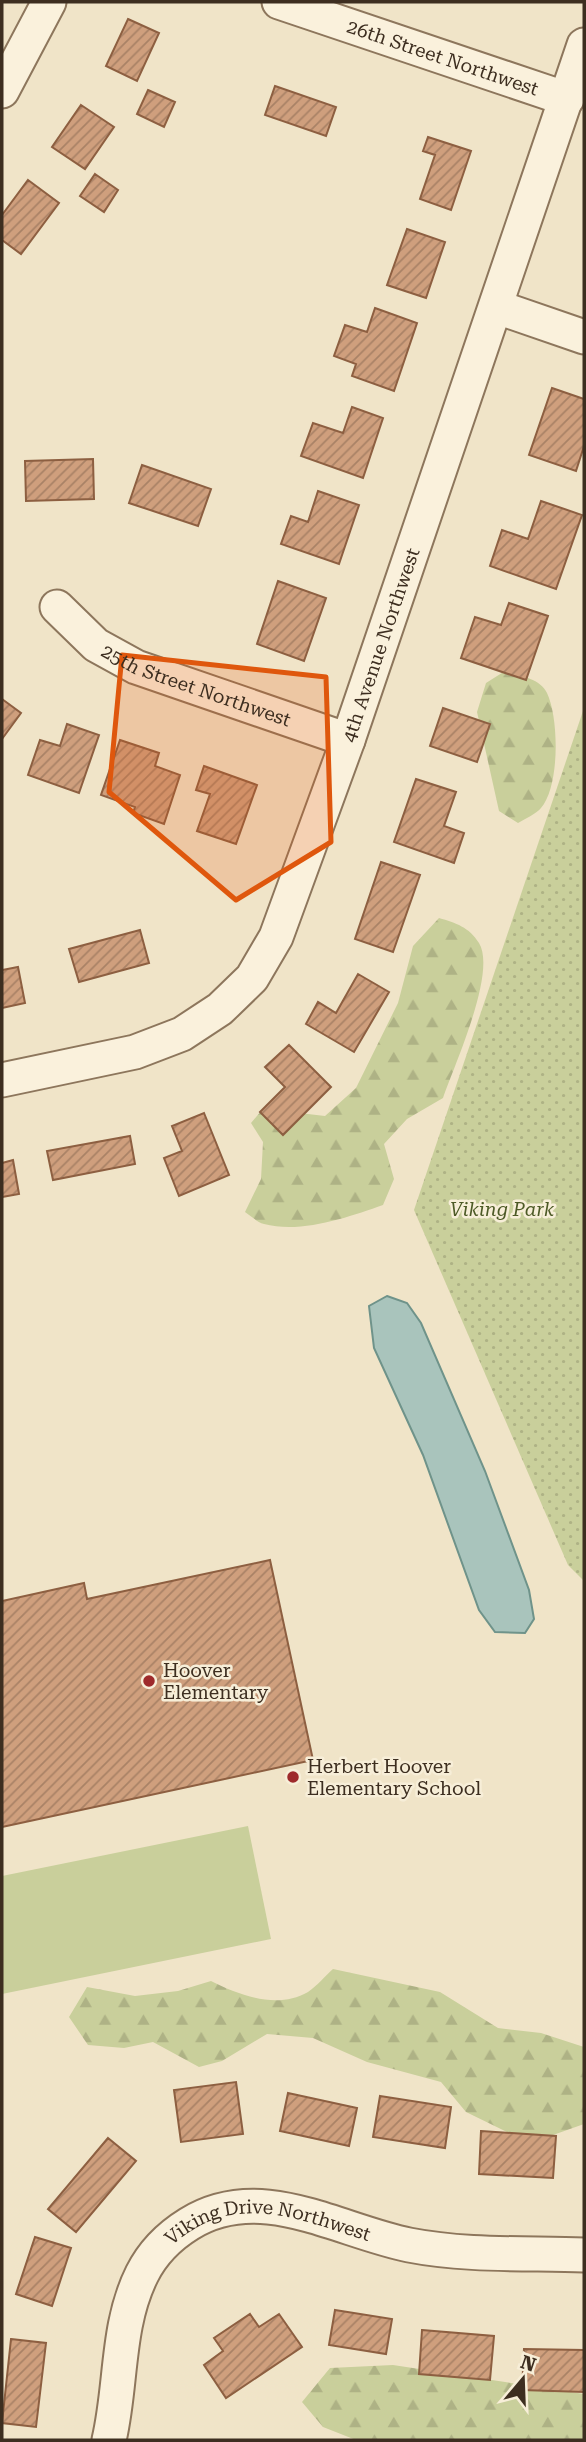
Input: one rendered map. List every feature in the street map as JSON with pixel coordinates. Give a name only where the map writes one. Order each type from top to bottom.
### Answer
[{"type":"street","points":[[2,91],[49,2]]},
{"type":"street","name":"26th Street Northwest","points":[[279,2],[566,99]]},
{"type":"street","name":"4th Avenue Northwest","points":[[2,1080],[135,1052],[182,1034],[220,1009],[252,978],[276,937],[348,740],[584,45]]},
{"type":"street","points":[[497,307],[584,337]]},
{"type":"street","name":"25th Street Northwest","points":[[57,607],[96,645],[136,667],[348,740]]},
{"type":"street","name":"Viking Drive Northwest","points":[[109,2440],[115,2414],[124,2327],[142,2275],[155,2252],[173,2234],[218,2211],[248,2204],[275,2207],[409,2245],[584,2255]]},
{"type":"highlighted area","points":[[122,655],[326,677],[331,842],[236,900],[109,792]]},
{"type":"green space","points":[[505,671],[529,678],[544,688],[554,718],[556,752],[552,784],[541,808],[518,823],[499,811],[477,712],[486,683]]},
{"type":"green space","name":"Viking Park","points":[[584,708],[584,1581],[568,1565],[414,1210]]},
{"type":"green space","points":[[439,918],[466,929],[479,943],[483,957],[483,975],[472,1019],[443,1098],[407,1119],[384,1144],[394,1179],[383,1205],[309,1226],[278,1227],[259,1222],[245,1212],[261,1179],[263,1142],[251,1123],[267,1104],[291,1112],[325,1116],[356,1088],[398,1003],[413,946]]},
{"type":"green space","points":[[248,1826],[271,1939],[2,1994],[2,1876]]},
{"type":"green space","points":[[333,1969],[440,1992],[498,2028],[541,2033],[584,2047],[584,2124],[553,2135],[509,2133],[466,2112],[441,2082],[367,2062],[313,2038],[267,2034],[222,2061],[199,2067],[153,2042],[124,2048],[88,2045],[69,2017],[87,1987],[135,1996],[178,1991],[211,1981],[246,1995],[284,2000],[308,1992]]},
{"type":"green space","points":[[393,2365],[584,2394],[584,2440],[356,2440],[323,2427],[302,2402],[330,2368]]},
{"type":"water","points":[[387,1296],[407,1303],[421,1323],[485,1471],[529,1590],[534,1619],[525,1633],[495,1632],[479,1610],[423,1455],[374,1348],[369,1306]]},
{"type":"building","points":[[128,19],[159,33],[137,81],[106,66]]},
{"type":"building","points":[[275,86],[336,107],[326,136],[265,115]]},
{"type":"building","points":[[148,90],[175,102],[164,127],[137,114]]},
{"type":"building","points":[[81,105],[114,127],[85,169],[52,147]]},
{"type":"building","points":[[428,137],[471,151],[451,210],[420,199],[435,155],[423,151]]},
{"type":"building","points":[[95,174],[118,190],[104,212],[80,196]]},
{"type":"building","points":[[28,180],[59,203],[21,254],[2,240],[2,215]]},
{"type":"building","points":[[407,229],[445,242],[426,298],[387,285]]},
{"type":"building","points":[[375,308],[417,323],[394,391],[352,376],[356,364],[334,356],[345,325],[367,332]]},
{"type":"building","points":[[552,388],[584,399],[584,446],[576,471],[529,455]]},
{"type":"building","points":[[352,407],[383,418],[363,478],[301,456],[313,423],[343,433]]},
{"type":"building","points":[[93,459],[94,499],[26,501],[25,461]]},
{"type":"building","points":[[142,465],[211,489],[198,526],[129,503]]},
{"type":"building","points":[[318,491],[359,505],[339,564],[281,544],[291,516],[308,522]]},
{"type":"building","points":[[541,501],[582,515],[556,589],[490,566],[502,530],[528,539]]},
{"type":"building","points":[[278,581],[326,598],[304,661],[257,644]]},
{"type":"building","points":[[509,603],[548,616],[526,680],[461,658],[475,617],[501,625]]},
{"type":"building","points":[[2,699],[21,713],[2,739]]},
{"type":"building","points":[[443,708],[490,724],[477,762],[430,746]]},
{"type":"building","points":[[67,724],[99,735],[79,793],[28,775],[40,740],[60,746]]},
{"type":"building","points":[[120,740],[159,753],[155,766],[180,775],[164,824],[133,813],[135,807],[101,795]]},
{"type":"building","points":[[204,766],[257,785],[236,844],[197,831],[210,794],[196,790]]},
{"type":"building","points":[[416,779],[456,792],[444,826],[464,833],[454,863],[394,842]]},
{"type":"building","points":[[381,862],[420,875],[393,952],[355,939]]},
{"type":"building","points":[[140,930],[149,963],[79,982],[69,949]]},
{"type":"building","points":[[18,967],[25,1003],[2,1008],[2,970]]},
{"type":"building","points":[[358,974],[389,992],[354,1052],[306,1024],[318,1002],[336,1013]]},
{"type":"building","points":[[289,1045],[331,1087],[283,1135],[260,1112],[285,1087],[265,1067]]},
{"type":"building","points":[[204,1113],[229,1175],[179,1196],[164,1158],[182,1151],[172,1126]]},
{"type":"building","points":[[130,1136],[135,1164],[53,1180],[47,1151]]},
{"type":"building","points":[[13,1160],[19,1194],[2,1197],[2,1163]]},
{"type":"building","name":"Hoover Elementary","points":[[270,1560],[313,1760],[2,1827],[2,1601],[84,1583],[87,1599]]},
{"type":"building","points":[[236,2082],[243,2134],[181,2142],[174,2090]]},
{"type":"building","points":[[288,2093],[357,2108],[349,2146],[280,2131]]},
{"type":"building","points":[[380,2096],[451,2107],[445,2148],[373,2137]]},
{"type":"building","points":[[481,2131],[556,2136],[553,2178],[479,2174]]},
{"type":"building","points":[[108,2138],[136,2161],[76,2232],[48,2209]]},
{"type":"building","points":[[35,2237],[71,2248],[52,2306],[16,2294]]},
{"type":"building","points":[[335,2310],[392,2319],[386,2354],[329,2345]]},
{"type":"building","points":[[250,2314],[259,2327],[279,2314],[302,2347],[226,2398],[204,2365],[223,2351],[214,2338]]},
{"type":"building","points":[[422,2330],[494,2336],[490,2380],[419,2374]]},
{"type":"building","points":[[11,2339],[46,2343],[36,2427],[2,2423]]},
{"type":"building","points":[[524,2349],[584,2350],[584,2392],[522,2390]]},
{"type":"place","name":"Hoover Elementary","points":[[149,1681]]},
{"type":"place","name":"Herbert Hoover Elementary School","points":[[293,1777]]}]
